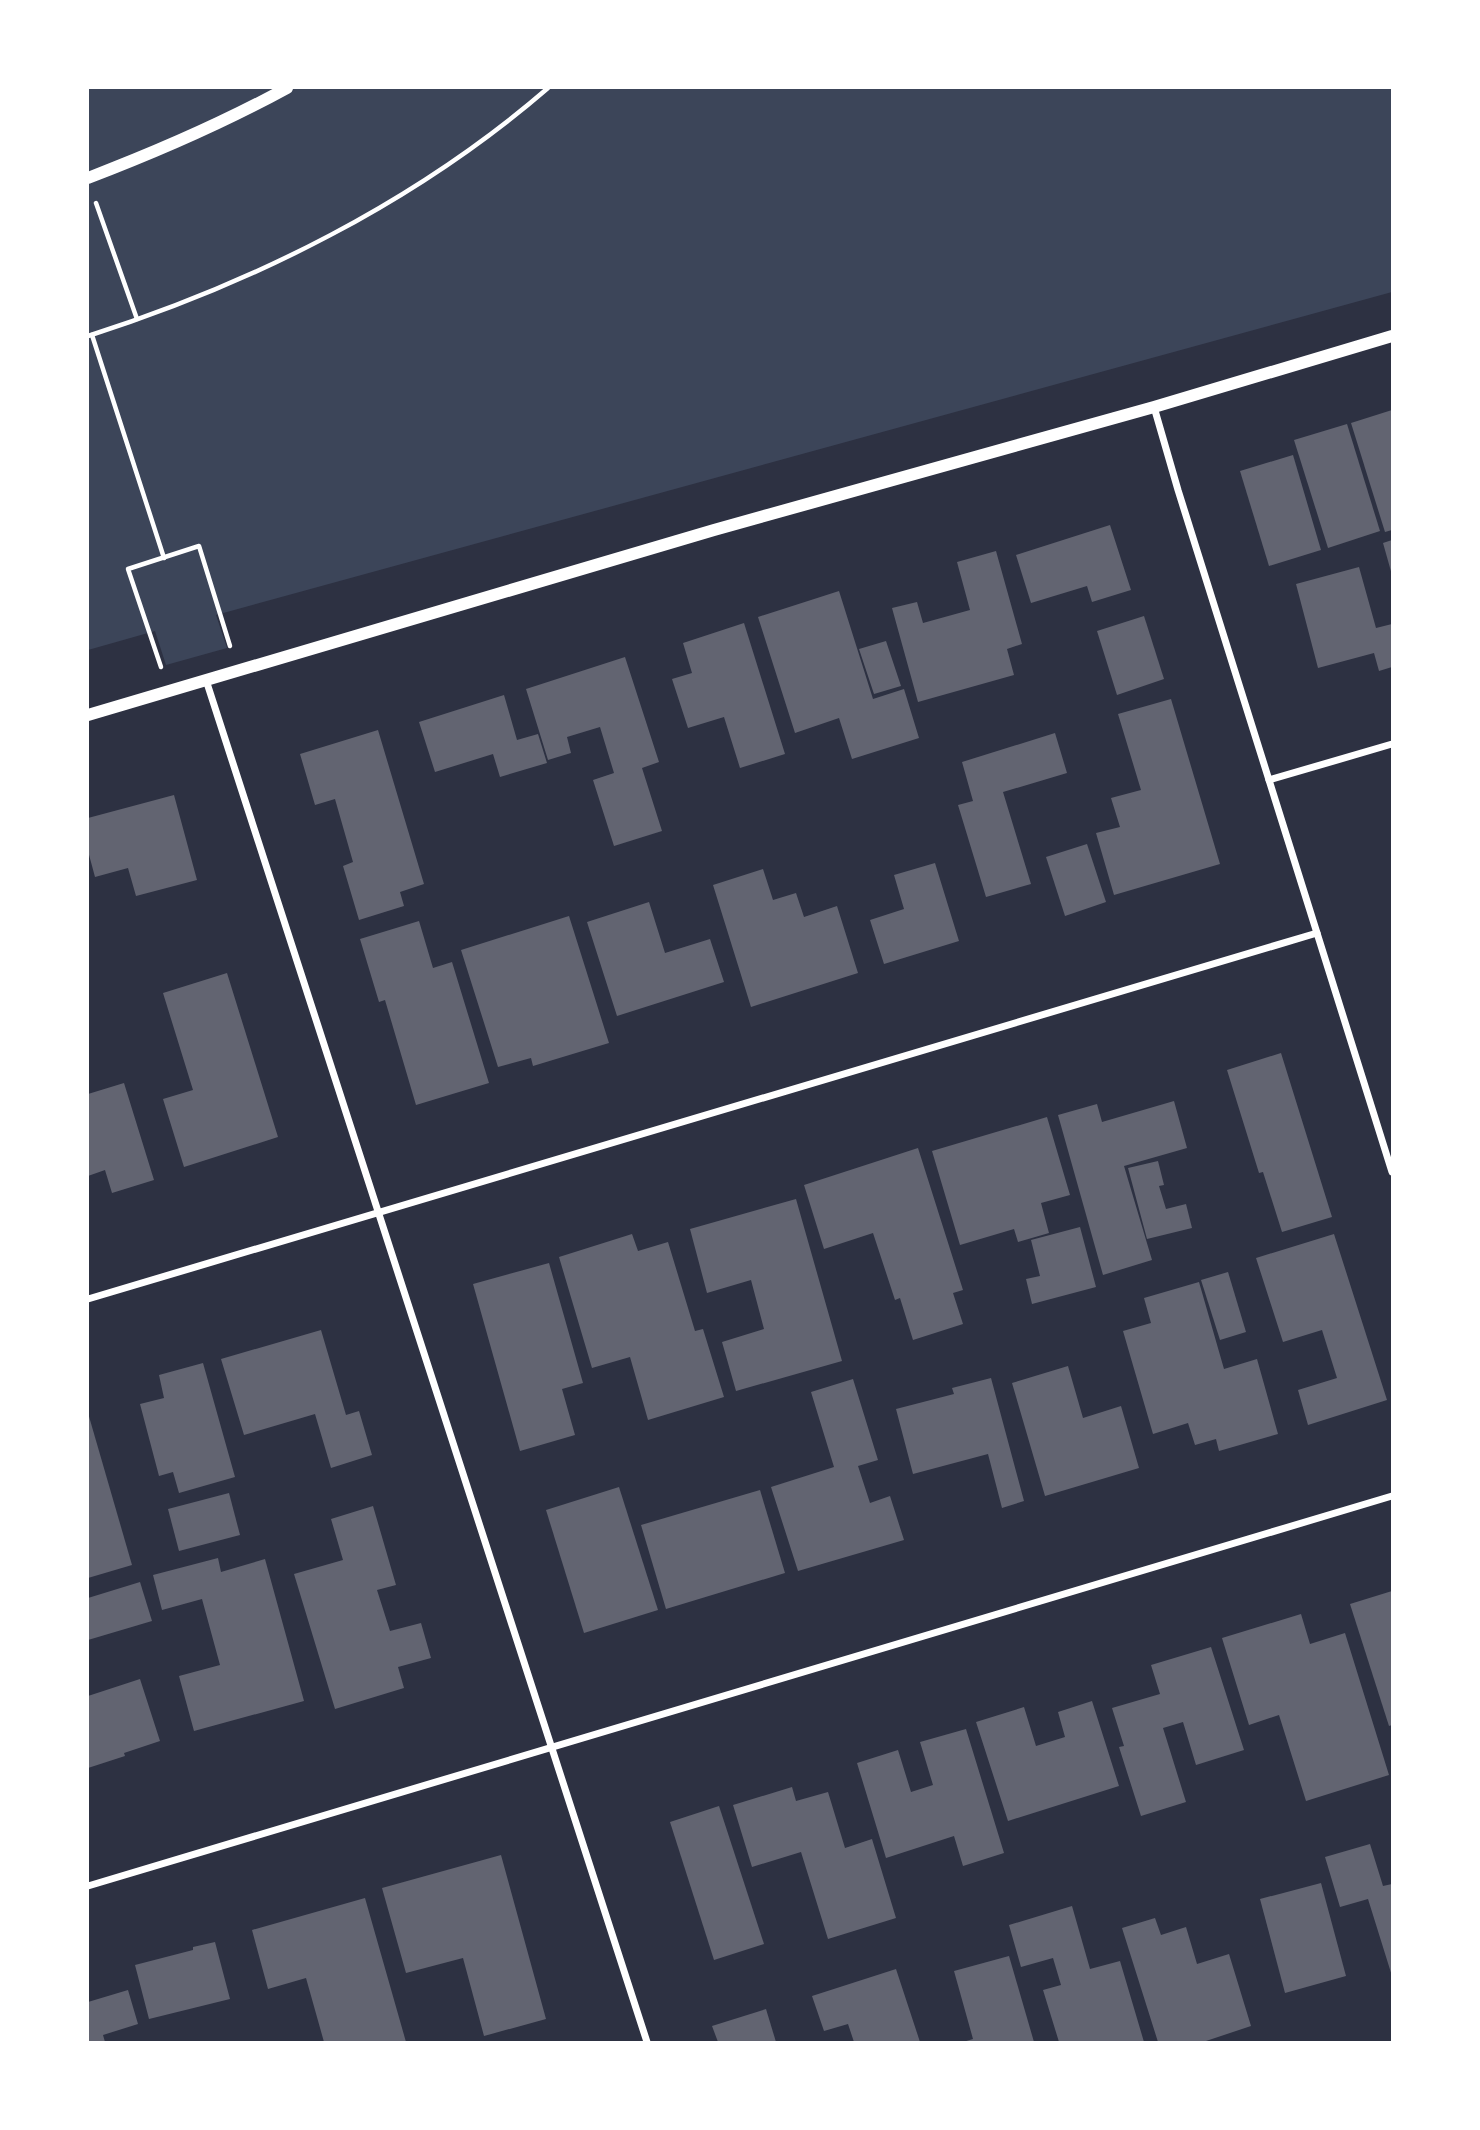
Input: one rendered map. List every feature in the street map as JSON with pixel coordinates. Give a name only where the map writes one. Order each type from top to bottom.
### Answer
[{"type":"street","points":[[90,185],[230,119],[287,88]]},
{"type":"street","points":[[88,715],[713,530],[1154,407],[1392,336]]},
{"type":"street","points":[[1154,407],[1392,1172]]},
{"type":"street","points":[[206,680],[647,2042]]},
{"type":"street","points":[[1269,780],[1392,744]]},
{"type":"street","points":[[88,1299],[1317,933]]},
{"type":"street","points":[[88,1886],[1392,1496]]},
{"type":"path","points":[[164,558],[90,336],[246,276],[335,233],[482,140],[548,88]]},
{"type":"path","points":[[90,185],[137,319]]},
{"type":"path","points":[[169,692],[128,569],[199,546],[238,671]]},
{"type":"shaded area","points":[[88,88],[1392,88],[1392,292],[216,615],[227,648],[166,665],[155,631],[88,650]]},
{"type":"building","points":[[1392,410],[1392,530],[1385,532],[1351,423]]},
{"type":"building","points":[[1347,424],[1380,531],[1328,548],[1294,440]]},
{"type":"building","points":[[1293,455],[1321,550],[1269,566],[1240,471]]},
{"type":"building","points":[[1110,525],[1131,590],[1092,602],[1087,586],[1031,603],[1016,555]]},
{"type":"building","points":[[1392,540],[1392,575],[1383,543]]},
{"type":"building","points":[[996,551],[1022,644],[1007,649],[1014,675],[918,702],[892,608],[917,602],[923,623],[970,610],[957,562]]},
{"type":"building","points":[[1359,567],[1376,628],[1392,624],[1392,667],[1379,671],[1374,653],[1318,668],[1296,584]]},
{"type":"building","points":[[839,591],[873,699],[904,689],[919,738],[852,759],[839,718],[795,733],[758,617]]},
{"type":"building","points":[[1144,616],[1164,679],[1117,695],[1097,631]]},
{"type":"building","points":[[744,623],[785,754],[740,768],[724,717],[688,728],[672,679],[692,673],[683,643]]},
{"type":"building","points":[[886,641],[901,686],[874,694],[859,649]]},
{"type":"building","points":[[625,657],[659,762],[642,768],[662,831],[614,846],[593,780],[614,773],[600,727],[567,737],[571,753],[548,760],[526,689]]},
{"type":"building","points":[[504,695],[517,740],[538,734],[547,763],[500,777],[493,754],[435,772],[419,722]]},
{"type":"building","points":[[1171,699],[1220,864],[1114,895],[1096,833],[1120,827],[1111,798],[1141,790],[1118,714]]},
{"type":"building","points":[[378,730],[424,884],[400,892],[404,906],[359,920],[343,866],[353,862],[335,799],[315,805],[300,754]]},
{"type":"building","points":[[1055,733],[1067,773],[1003,792],[1031,884],[986,897],[958,805],[973,801],[962,762]]},
{"type":"building","points":[[174,795],[197,880],[136,896],[128,868],[95,877],[88,851],[88,818]]},
{"type":"building","points":[[1087,844],[1106,902],[1065,916],[1046,857]]},
{"type":"building","points":[[935,863],[959,941],[884,964],[870,920],[904,909],[894,875]]},
{"type":"building","points":[[763,869],[773,900],[796,893],[804,917],[837,906],[858,973],[751,1007],[713,885]]},
{"type":"building","points":[[649,902],[665,953],[710,939],[724,982],[617,1016],[587,922]]},
{"type":"building","points":[[569,916],[609,1043],[533,1066],[531,1058],[498,1067],[461,950]]},
{"type":"building","points":[[419,921],[433,968],[452,962],[489,1083],[416,1105],[385,1000],[379,1002],[360,939]]},
{"type":"building","points":[[227,973],[278,1137],[184,1167],[163,1099],[193,1090],[163,993]]},
{"type":"building","points":[[1281,1053],[1332,1217],[1282,1232],[1263,1172],[1259,1173],[1227,1070]]},
{"type":"building","points":[[124,1083],[154,1180],[112,1193],[105,1170],[88,1176],[88,1094]]},
{"type":"building","points":[[1174,1101],[1187,1148],[1124,1166],[1152,1260],[1103,1275],[1058,1115],[1097,1104],[1102,1122]]},
{"type":"building","points":[[1047,1117],[1070,1195],[1041,1203],[1049,1233],[1018,1242],[1014,1229],[960,1245],[932,1151]]},
{"type":"building","points":[[918,1148],[963,1290],[953,1293],[963,1324],[913,1340],[900,1298],[895,1300],[873,1233],[824,1249],[804,1185]]},
{"type":"building","points":[[1158,1161],[1164,1185],[1159,1186],[1166,1209],[1186,1204],[1192,1228],[1147,1239],[1128,1168]]},
{"type":"building","points":[[796,1199],[842,1361],[736,1391],[722,1342],[764,1329],[751,1280],[707,1293],[690,1229]]},
{"type":"building","points":[[1080,1227],[1096,1287],[1032,1304],[1026,1279],[1040,1276],[1031,1240]]},
{"type":"building","points":[[632,1234],[638,1251],[668,1242],[695,1331],[703,1329],[724,1397],[648,1420],[630,1357],[592,1368],[559,1257]]},
{"type":"building","points":[[1334,1234],[1387,1400],[1308,1425],[1298,1390],[1337,1378],[1322,1330],[1283,1342],[1256,1258]]},
{"type":"building","points":[[549,1263],[583,1383],[562,1389],[575,1435],[520,1451],[473,1284]]},
{"type":"building","points":[[1228,1272],[1246,1332],[1220,1340],[1201,1280]]},
{"type":"building","points":[[1199,1282],[1224,1369],[1257,1359],[1278,1434],[1219,1451],[1216,1439],[1195,1445],[1188,1423],[1153,1434],[1123,1331],[1151,1323],[1144,1298]]},
{"type":"building","points":[[321,1330],[346,1415],[359,1411],[372,1455],[331,1468],[315,1414],[244,1435],[221,1359]]},
{"type":"building","points":[[203,1363],[235,1477],[179,1493],[173,1472],[159,1476],[140,1404],[164,1398],[159,1375]]},
{"type":"building","points":[[1068,1366],[1083,1418],[1121,1406],[1139,1468],[1045,1496],[1012,1383]]},
{"type":"building","points":[[991,1378],[1024,1501],[1002,1508],[988,1454],[913,1474],[896,1409],[954,1394],[952,1388]]},
{"type":"building","points":[[853,1379],[878,1460],[858,1466],[870,1503],[890,1496],[904,1540],[798,1571],[771,1487],[834,1467],[811,1392]]},
{"type":"building","points":[[88,1413],[132,1565],[88,1578]]},
{"type":"building","points":[[619,1487],[658,1610],[584,1633],[546,1510]]},
{"type":"building","points":[[760,1490],[785,1573],[666,1609],[641,1525]]},
{"type":"building","points":[[229,1493],[240,1535],[179,1551],[168,1509]]},
{"type":"building","points":[[373,1506],[396,1585],[377,1590],[390,1631],[421,1623],[431,1658],[398,1667],[404,1688],[335,1709],[294,1574],[343,1560],[331,1519]]},
{"type":"building","points":[[218,1558],[221,1572],[265,1559],[304,1701],[194,1731],[179,1676],[220,1665],[202,1599],[162,1610],[153,1575]]},
{"type":"building","points":[[140,1582],[152,1621],[88,1640],[88,1598]]},
{"type":"building","points":[[1392,1591],[1392,1725],[1389,1726],[1350,1604]]},
{"type":"building","points":[[1301,1614],[1310,1644],[1345,1633],[1389,1775],[1306,1801],[1279,1715],[1249,1725],[1222,1638]]},
{"type":"building","points":[[1211,1647],[1244,1750],[1196,1765],[1183,1722],[1163,1728],[1186,1802],[1141,1816],[1119,1747],[1124,1746],[1112,1708],[1160,1694],[1151,1665]]},
{"type":"building","points":[[140,1679],[160,1741],[88,1768],[88,1696]]},
{"type":"building","points":[[1092,1701],[1119,1786],[1008,1821],[976,1722],[1024,1707],[1036,1746],[1065,1737],[1058,1712]]},
{"type":"building","points":[[966,1729],[1004,1853],[963,1866],[954,1836],[886,1858],[857,1763],[898,1750],[911,1792],[933,1785],[920,1742]]},
{"type":"building","points":[[792,1787],[796,1801],[828,1792],[845,1848],[872,1839],[896,1918],[828,1939],[801,1852],[752,1867],[733,1805]]},
{"type":"building","points":[[719,1806],[764,1944],[714,1960],[670,1822]]},
{"type":"building","points":[[1370,1844],[1383,1886],[1392,1884],[1392,1976],[1368,1899],[1340,1907],[1325,1857]]},
{"type":"building","points":[[501,1855],[546,2019],[484,2036],[463,1958],[406,1973],[382,1888]]},
{"type":"building","points":[[1321,1883],[1346,1976],[1285,1993],[1260,1899]]},
{"type":"building","points":[[365,1898],[406,2042],[324,2042],[306,1978],[268,1989],[252,1930]]},
{"type":"building","points":[[1072,1906],[1090,1969],[1120,1961],[1144,2042],[1059,2042],[1043,1990],[1061,1985],[1053,1958],[1021,1967],[1009,1925]]},
{"type":"building","points":[[1155,1918],[1161,1935],[1186,1927],[1197,1964],[1229,1954],[1251,2026],[1203,2042],[1158,2042],[1122,1928]]},
{"type":"building","points":[[215,1942],[230,1999],[149,2019],[135,1965]]},
{"type":"building","points":[[1009,1956],[1034,2042],[963,2042],[973,2039],[954,1971]]},
{"type":"building","points":[[896,1969],[920,2042],[854,2042],[848,2024],[824,2031],[812,1996]]},
{"type":"building","points":[[128,1990],[138,2024],[103,2035],[105,2042],[88,2042],[88,2002]]},
{"type":"building","points":[[766,2009],[776,2042],[718,2042],[712,2026]]}]
